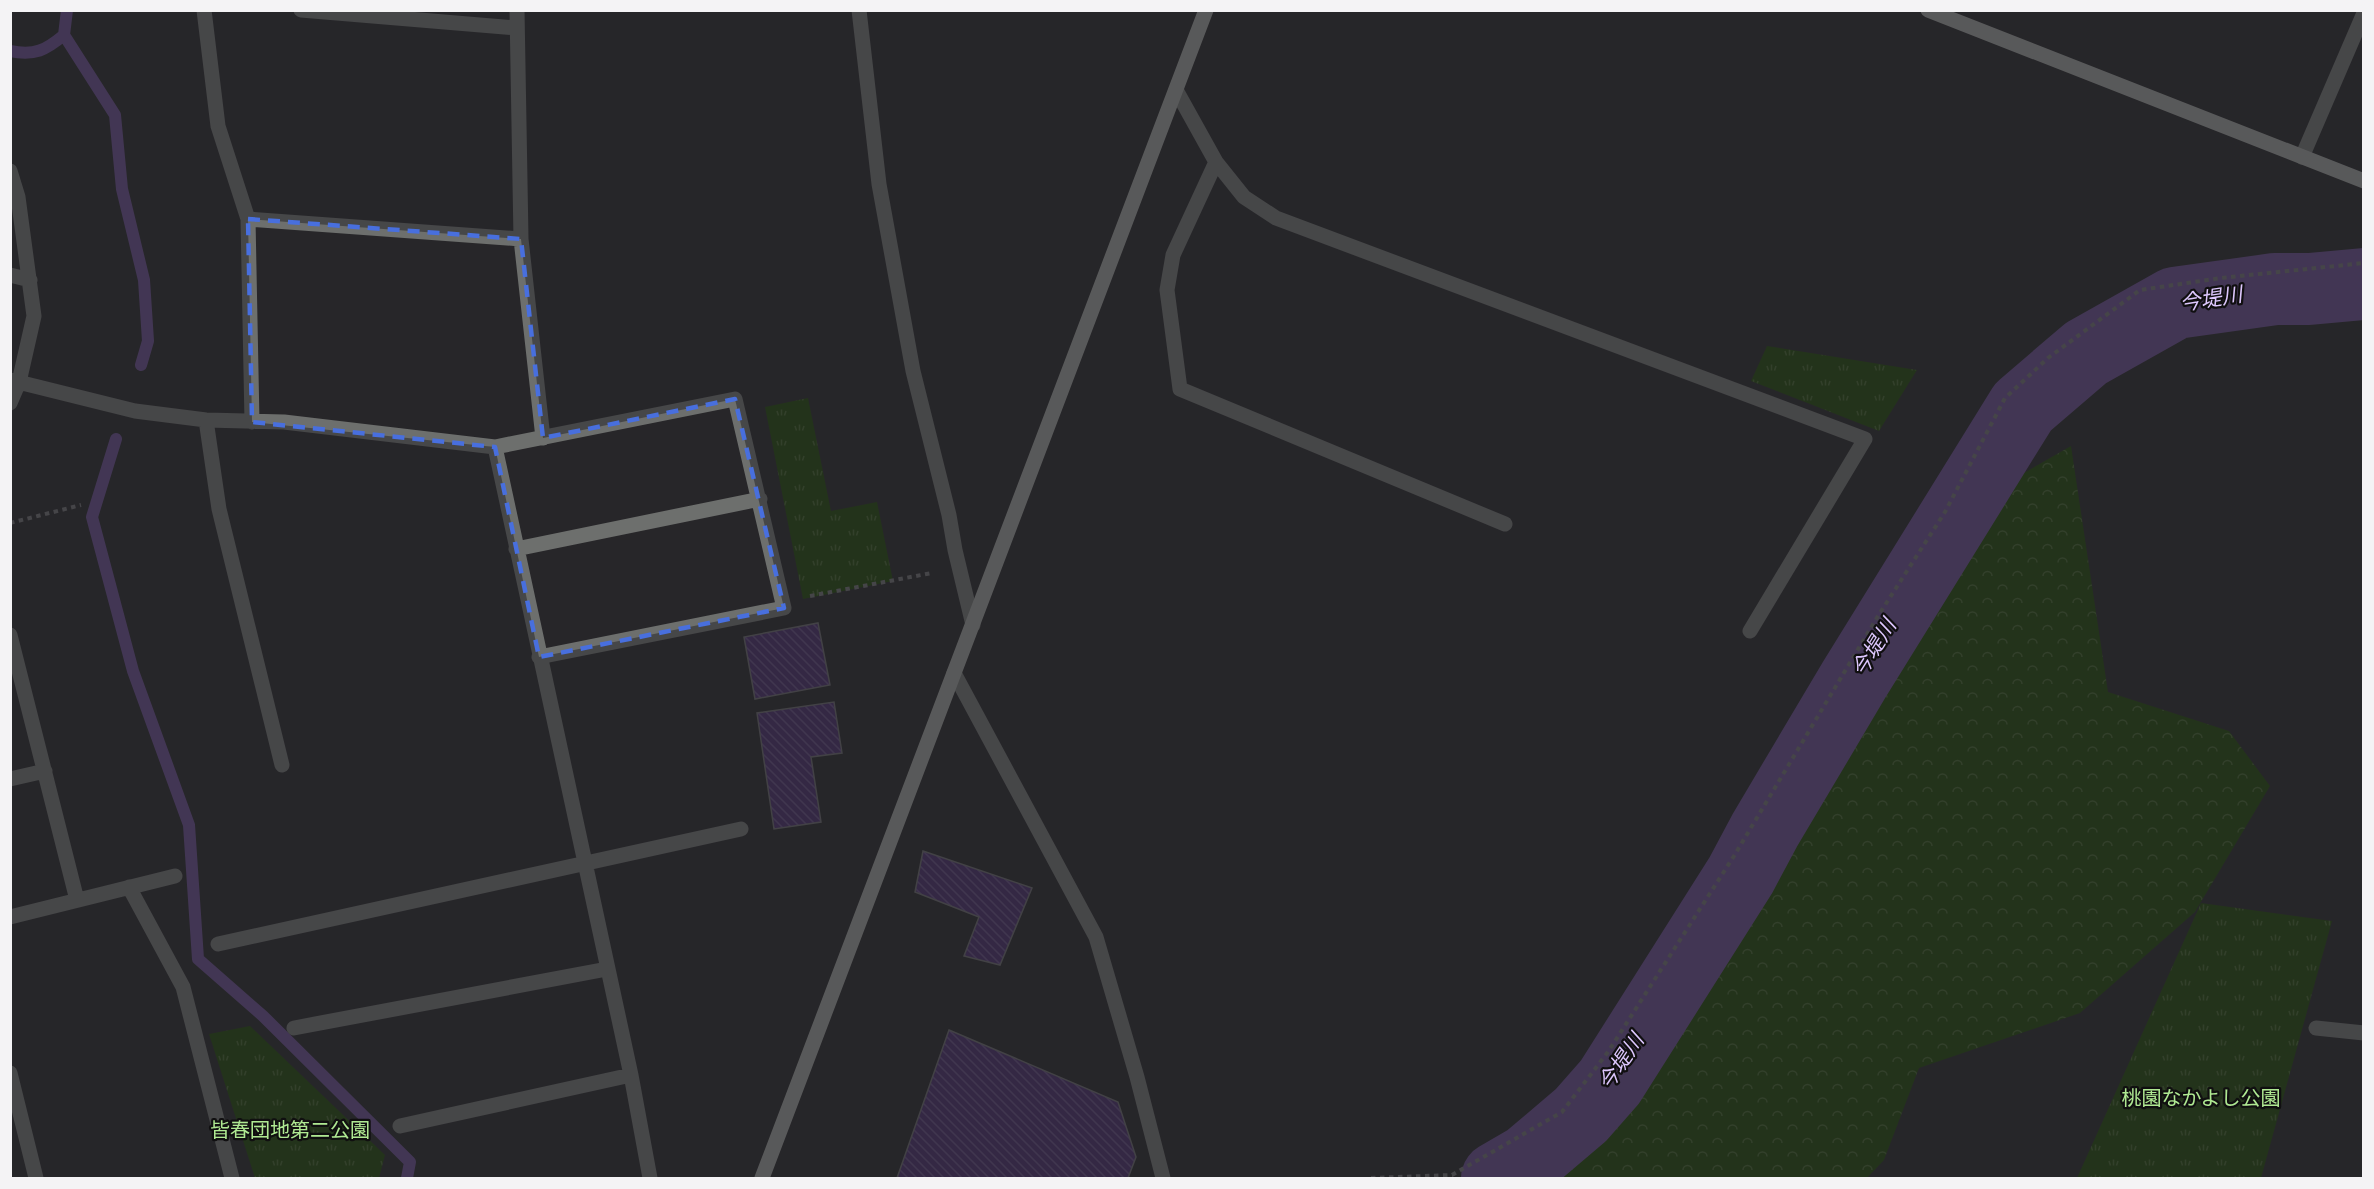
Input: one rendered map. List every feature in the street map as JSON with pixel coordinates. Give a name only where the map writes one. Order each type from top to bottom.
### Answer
[{"type":"street","points":[[204,10],[218,126],[248,219],[252,422]]},
{"type":"street","points":[[301,10],[517,28]]},
{"type":"street","points":[[518,10],[521,239],[543,438]]},
{"type":"street","points":[[859,10],[879,184],[911,359],[973,625]]},
{"type":"street","points":[[762,1179],[1206,10]]},
{"type":"street","points":[[1928,10],[2364,181]]},
{"type":"street","points":[[2302,157],[2364,13]]},
{"type":"street","points":[[1176,90],[1216,162],[1244,197],[1276,218],[1865,439],[1750,631]]},
{"type":"street","points":[[1216,162],[1173,255],[1167,290],[1180,389],[1505,524]]},
{"type":"street","points":[[10,171],[18,197],[34,316],[10,403]]},
{"type":"street","points":[[248,219],[521,239]]},
{"type":"street","points":[[10,275],[30,280]]},
{"type":"street","points":[[15,381],[135,411],[206,420],[284,422],[495,447],[735,399],[784,608],[539,657]]},
{"type":"street","points":[[206,420],[219,509],[282,765]]},
{"type":"street","points":[[495,447],[631,1075],[650,1179]]},
{"type":"street","points":[[516,549],[760,499]]},
{"type":"street","points":[[12,643],[77,900]]},
{"type":"street","points":[[954,673],[1096,937],[1137,1077],[1163,1179]]},
{"type":"street","points":[[10,779],[45,771]]},
{"type":"street","points":[[218,944],[741,829]]},
{"type":"street","points":[[10,917],[175,876]]},
{"type":"street","points":[[129,887],[183,987],[232,1179]]},
{"type":"street","points":[[294,1028],[607,969]]},
{"type":"street","points":[[2316,1028],[2364,1033]]},
{"type":"street","points":[[10,1073],[36,1179]]},
{"type":"street","points":[[400,1126],[631,1075]]},
{"type":"path","points":[[1371,1179],[1452,1175],[1562,1112],[1608,1052],[1734,856],[1878,616],[1945,512],[2005,398],[2048,358],[2140,290],[2221,278],[2364,263]]},
{"type":"path","points":[[10,523],[81,505]]},
{"type":"path","points":[[783,601],[960,568]]},
{"type":"highlighted area","points":[[248,219],[521,239],[543,438],[735,399],[784,608],[539,657],[495,447],[252,422]]},
{"type":"green space","points":[[1767,346],[1917,370],[1879,431],[1751,381]]},
{"type":"green space","points":[[808,398],[831,511],[877,502],[893,581],[803,599],[765,407]]},
{"type":"green space","points":[[2071,446],[2108,692],[2229,731],[2270,786],[2195,912],[2080,1013],[1919,1068],[1884,1160],[1867,1178],[1558,1178],[2003,485]]},
{"type":"green space","name":"桃園なかよし公園","points":[[2201,903],[2332,921],[2261,1178],[2077,1178]]},
{"type":"green space","name":"皆春団地第二公園","points":[[250,1026],[385,1155],[379,1178],[255,1178],[209,1034]]},
{"type":"building","points":[[818,623],[830,685],[755,699],[744,637]]},
{"type":"building","points":[[834,702],[842,753],[811,757],[821,822],[774,829],[757,713]]},
{"type":"building","points":[[923,851],[1032,888],[1000,965],[964,956],[979,917],[915,892]]},
{"type":"building","points":[[949,1030],[1118,1102],[1136,1157],[1128,1178],[897,1178]]},
{"type":"waterway","points":[[10,51],[33,52],[46,48],[58,40],[64,35],[67,10]]},
{"type":"waterway","points":[[64,35],[115,115],[122,189],[144,280],[148,341],[141,365]]},
{"type":"waterway","name":"今堤川","points":[[1497,1178],[1528,1160],[1581,1115],[1610,1082],[1741,875],[1854,680],[2023,407],[2086,353],[2175,303],[2275,289],[2309,289],[2364,284]]},
{"type":"waterway","points":[[116,439],[92,517],[133,671],[189,825],[198,959],[263,1016],[410,1162],[407,1178]]}]
